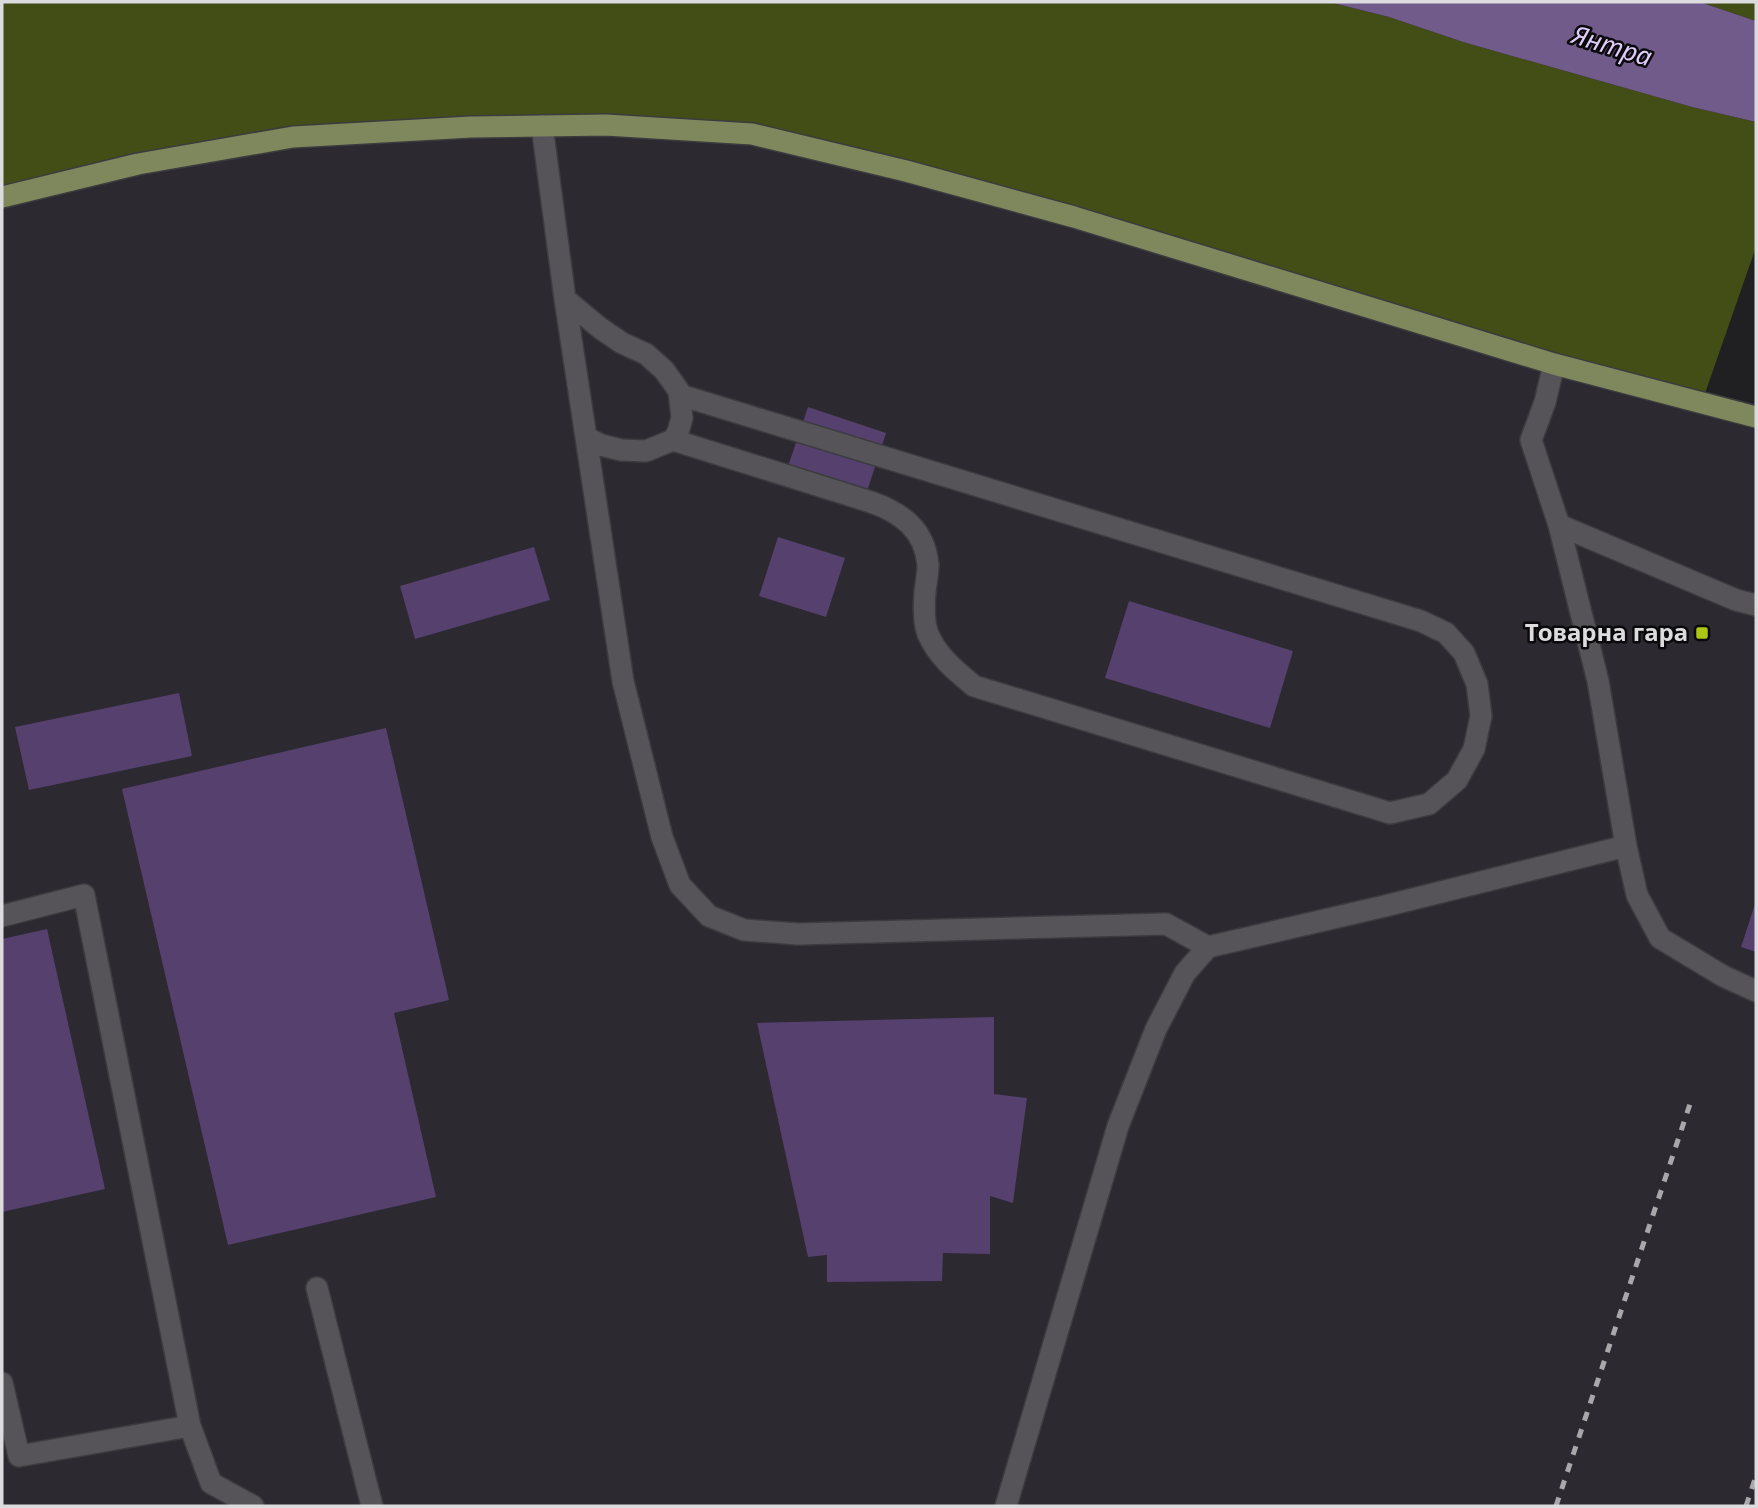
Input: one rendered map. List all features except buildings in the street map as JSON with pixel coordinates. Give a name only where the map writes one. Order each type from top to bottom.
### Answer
[{"type":"main road","points":[[2,197],[138,164],[293,138],[471,127],[606,125],[752,134],[906,171],[1061,214],[1554,364],[1756,417]]},
{"type":"lane","points":[[542,127],[565,299],[623,681],[662,838],[680,885],[709,916],[744,930],[798,934],[1166,924],[1208,947]]},
{"type":"lane","points":[[565,299],[622,343],[646,354],[664,370],[680,395],[682,418],[673,440],[646,451],[621,450],[587,438]]},
{"type":"lane","points":[[1554,364],[1545,402],[1531,440],[1559,525],[1598,681],[1637,895],[1660,938],[1723,976],[1756,991]]},
{"type":"lane","points":[[673,440],[883,506],[901,517],[920,535],[928,565],[924,605],[927,633],[943,659],[974,686],[1390,813],[1429,804],[1457,780],[1474,749],[1481,716],[1477,684],[1464,653],[1446,633],[1421,621],[680,395]]},
{"type":"lane","points":[[1559,525],[1736,600],[1756,605]]},
{"type":"lane","points":[[1006,1506],[1118,1126],[1156,1029],[1185,974],[1208,947],[1626,846]]},
{"type":"lane","points":[[2,916],[84,895],[190,1426],[211,1483],[253,1506]]},
{"type":"lane","points":[[317,1288],[372,1506]]},
{"type":"lane","points":[[2,1383],[19,1456],[190,1426]]},
{"type":"shaded area","points":[[752,134],[1756,417],[1756,1506],[2,1506],[2,197],[293,137]]},
{"type":"green space","points":[[2,2],[1329,2],[1389,17],[1463,42],[1692,107],[1756,122],[1756,247],[1702,402],[752,134],[293,137],[2,197]]},
{"type":"green space","points":[[1700,2],[1756,2],[1756,21]]},
{"type":"water","name":"Янтра","points":[[1329,2],[1700,2],[1756,21],[1756,122],[1692,107],[1463,42],[1389,17]]},
{"type":"railway","points":[[1556,1506],[1690,1104]]},
{"type":"railway","points":[[1746,1506],[1756,1476]]},
{"type":"place","name":"Товарна гара","points":[[1702,633]]}]
